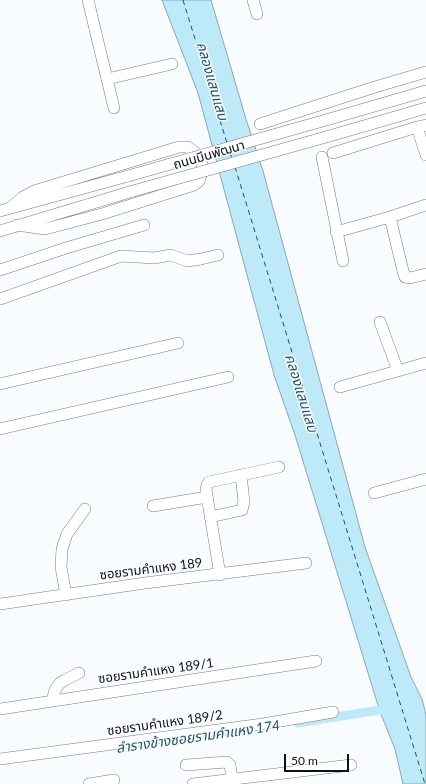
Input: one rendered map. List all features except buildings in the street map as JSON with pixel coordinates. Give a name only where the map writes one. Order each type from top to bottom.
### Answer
[{"type":"street","points":[[88,0],[114,108]]},
{"type":"street","points":[[253,0],[257,14]]},
{"type":"street","points":[[107,79],[172,64]]},
{"type":"street","points":[[260,124],[426,72]]},
{"type":"street","name":"ถนนมีนพัฒนา","points":[[0,211],[426,91]]},
{"type":"street","name":"ถนนมีนพัฒนา","points":[[0,231],[133,191],[426,108]]},
{"type":"street","points":[[343,261],[336,232],[327,155],[422,126],[426,155]]},
{"type":"street","points":[[11,207],[23,197],[34,191],[179,147],[188,147],[196,153],[201,161],[203,168],[201,175],[199,180],[194,185],[102,214],[46,229],[17,225]]},
{"type":"street","points":[[336,232],[426,205]]},
{"type":"street","points":[[390,217],[405,277],[410,278],[426,274]]},
{"type":"street","points":[[0,270],[66,248],[144,225]]},
{"type":"street","points":[[0,299],[121,256],[154,258],[171,255],[187,261],[218,255]]},
{"type":"street","points":[[380,322],[398,371]]},
{"type":"street","points":[[0,384],[178,343]]},
{"type":"street","points":[[340,387],[426,363]]},
{"type":"street","points":[[0,429],[228,377]]},
{"type":"street","points":[[220,575],[206,490],[209,482],[279,467]]},
{"type":"street","points":[[210,517],[242,510],[244,502],[241,475]]},
{"type":"street","points":[[374,493],[426,479]]},
{"type":"street","points":[[153,506],[207,497]]},
{"type":"street","points":[[66,596],[61,567],[62,549],[67,534],[85,509]]},
{"type":"street","name":"ซอยรามคำแหง 189","points":[[0,604],[66,596],[145,583],[220,575],[306,563]]},
{"type":"street","name":"ซอยรามคำแหง 189/1","points":[[0,709],[316,661]]},
{"type":"street","points":[[52,701],[55,690],[60,683],[80,673]]},
{"type":"street","name":"ซอยรามคำแหง 189/2","points":[[0,759],[255,725],[333,712]]},
{"type":"street","points":[[186,764],[227,762],[230,765],[232,779]]},
{"type":"street","points":[[193,784],[351,765]]},
{"type":"street","points":[[89,784],[114,780]]},
{"type":"water","name":"คลองแสนแสบ","points":[[162,0],[211,0],[263,171],[365,547],[411,677],[422,699],[426,715],[426,784],[403,784],[395,749],[380,712],[295,435],[274,375],[198,93]]},
{"type":"waterway","name":"ลำรางข้างซอยรามคำแหง 174","points":[[298,723],[392,708]]},
{"type":"ferry route","points":[[183,0],[227,143]]},
{"type":"ferry route","points":[[230,152],[232,159]]},
{"type":"ferry route","points":[[235,167],[425,784]]}]
